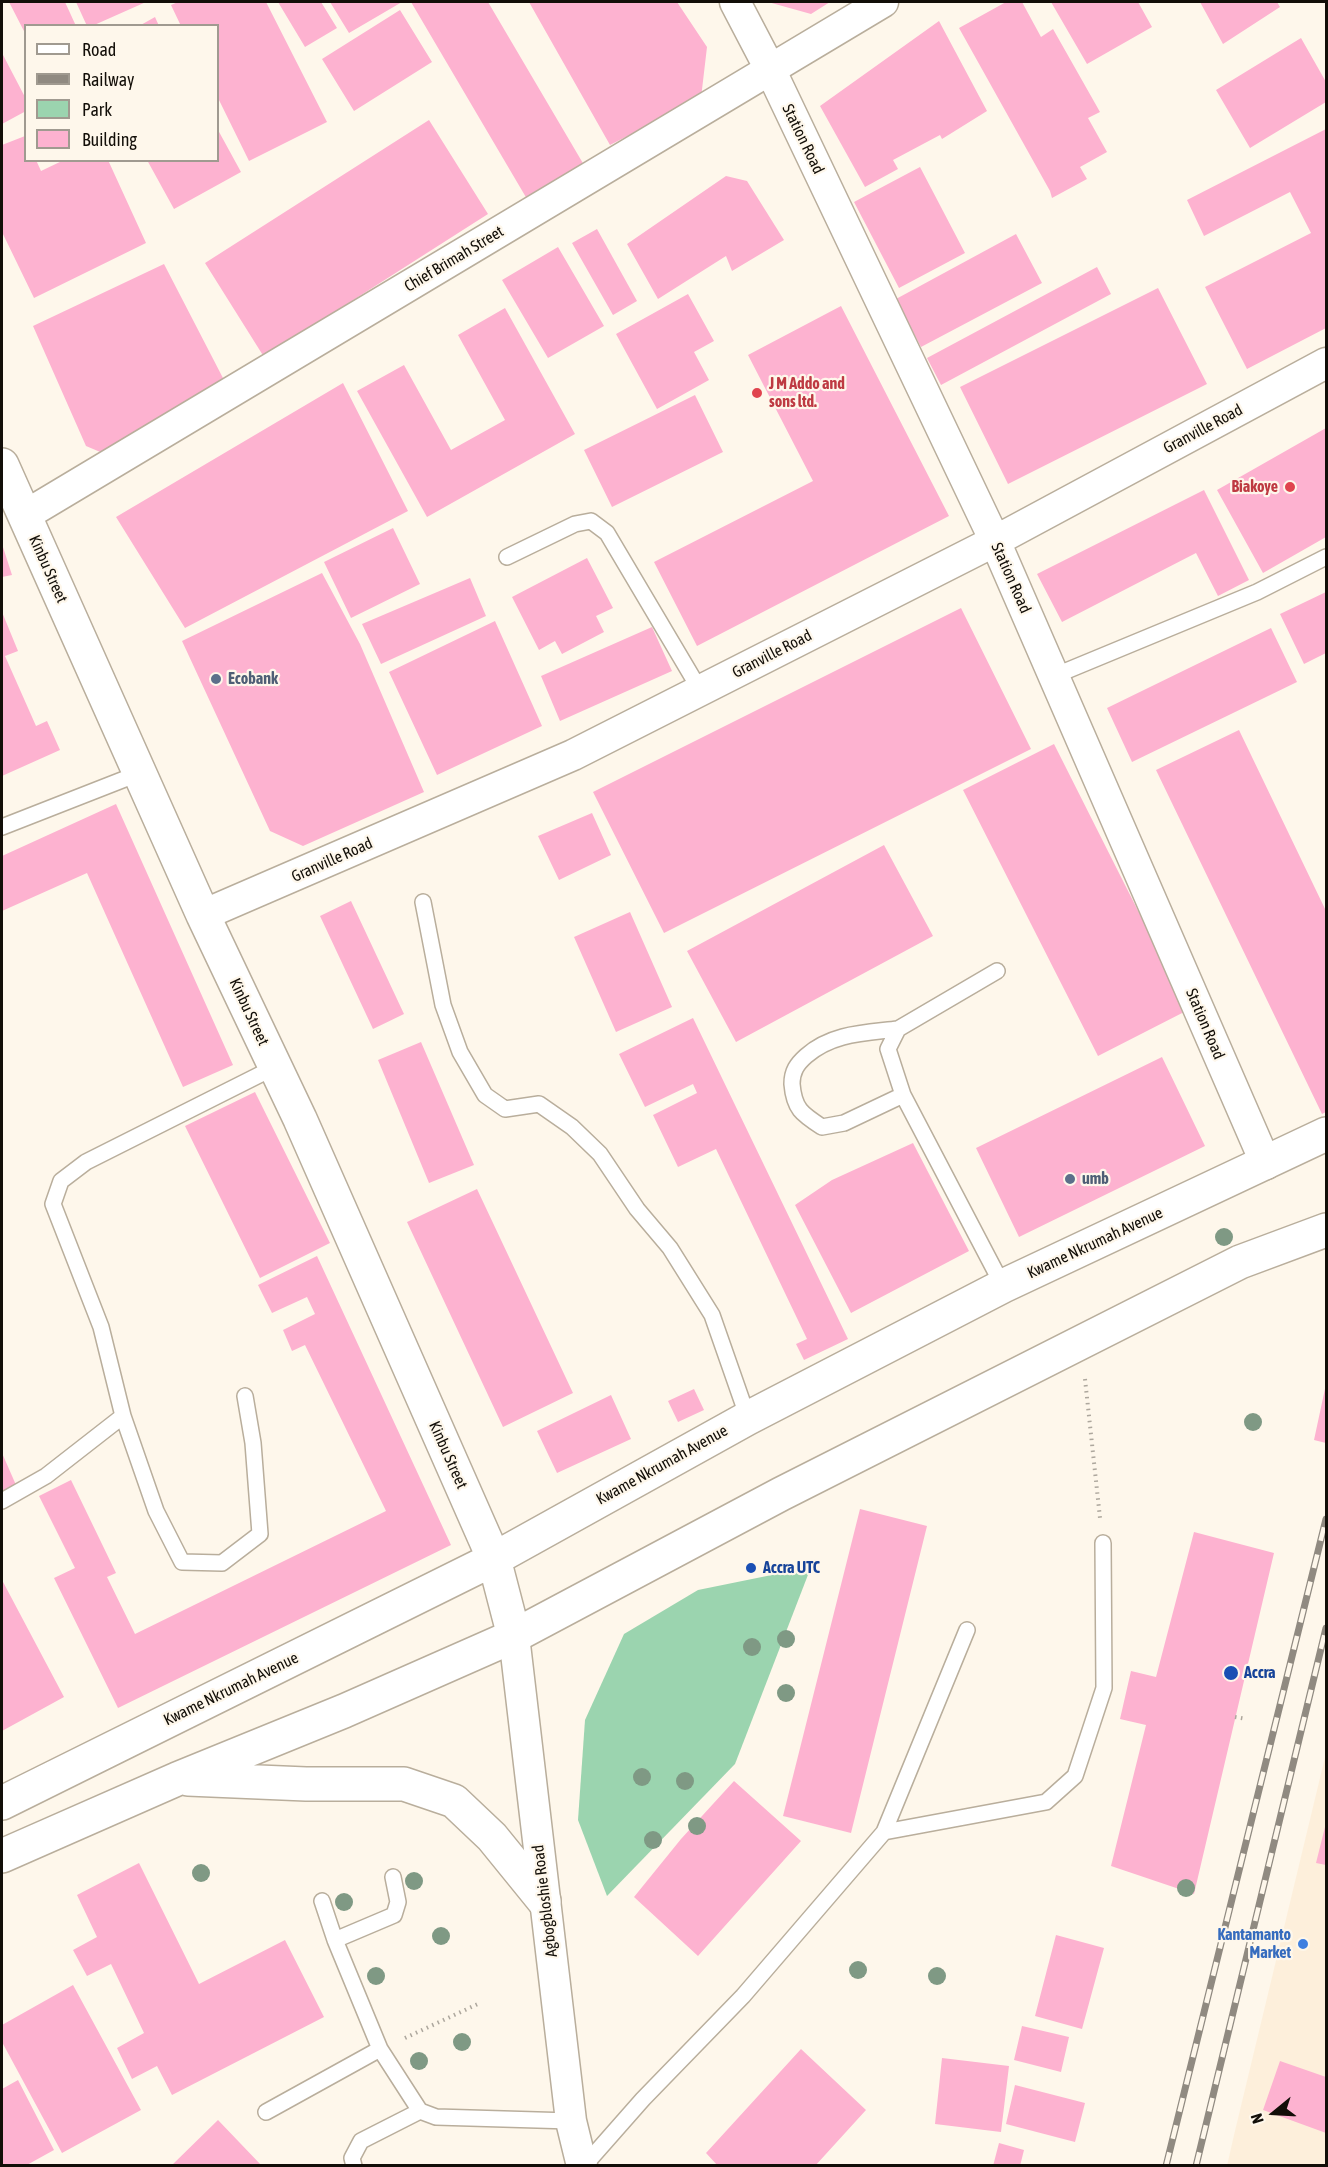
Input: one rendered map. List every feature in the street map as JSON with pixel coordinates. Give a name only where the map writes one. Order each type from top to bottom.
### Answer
[{"type":"main road","name":"Kinbu Street","points":[[2,465],[203,915],[300,1119],[494,1559],[514,1636]]},
{"type":"main road","name":"Kwame Nkrumah Avenue","points":[[2,1803],[494,1559],[748,1418],[1003,1286],[1326,1134]]},
{"type":"main road","points":[[2,1856],[514,1636],[781,1494],[1240,1262],[1326,1230]]},
{"type":"main road","points":[[177,1779],[306,1784],[404,1784],[454,1801],[492,1837],[544,1901]]},
{"type":"street","name":"Station Road","points":[[735,2],[770,69],[995,541],[1266,1164]]},
{"type":"street","name":"Chief Brimah Street","points":[[24,516],[883,2]]},
{"type":"street","name":"Granville Road","points":[[203,915],[573,755],[995,541],[1326,363]]},
{"type":"street","name":"Agbogbloshie Road","points":[[514,1636],[571,2121],[583,2166]]},
{"type":"lane","points":[[507,557],[575,524],[591,520],[607,533],[700,690]]},
{"type":"lane","points":[[1054,676],[1257,592],[1326,556]]},
{"type":"lane","points":[[2,827],[140,773]]},
{"type":"lane","points":[[423,902],[443,1005],[460,1052],[485,1095],[505,1109],[539,1104],[572,1127],[600,1154],[637,1209],[670,1248],[712,1315],[748,1418]]},
{"type":"lane","points":[[903,1095],[844,1123],[822,1127],[802,1114],[793,1096],[792,1077],[797,1064],[827,1040],[841,1036],[898,1029],[997,971]]},
{"type":"lane","points":[[898,1029],[888,1049],[903,1095],[1003,1286]]},
{"type":"lane","points":[[245,1396],[253,1443],[260,1534],[222,1563],[183,1562],[156,1511],[123,1416],[101,1327],[53,1204],[61,1181],[86,1162],[275,1067]]},
{"type":"lane","points":[[2,1501],[46,1476],[123,1416]]},
{"type":"lane","points":[[884,1832],[1046,1802],[1075,1776],[1104,1688],[1103,1543]]},
{"type":"lane","points":[[583,2166],[643,2099],[743,1996],[884,1832],[967,1630]]},
{"type":"lane","points":[[335,1940],[394,1915],[398,1902],[393,1877]]},
{"type":"lane","points":[[322,1901],[335,1940],[380,2049],[420,2111],[436,2117],[571,2121]]},
{"type":"lane","points":[[266,2112],[380,2049]]},
{"type":"lane","points":[[354,2166],[351,2158],[361,2141],[420,2111]]},
{"type":"path","points":[[1081,1343],[1103,1543]]},
{"type":"path","points":[[1235,1718],[1246,1719]]},
{"type":"path","points":[[380,2049],[480,2003]]},
{"type":"shaded area","name":"Kantamanto Market","points":[[1326,1753],[1326,2165],[1227,2166],[1234,2135]]},
{"type":"green space","points":[[811,1567],[735,1764],[607,1896],[578,1820],[585,1720],[624,1634],[698,1590]]},
{"type":"building","points":[[9,2],[65,2],[75,24],[24,24],[24,31]]},
{"type":"building","points":[[76,2],[146,2],[96,24],[86,24]]},
{"type":"building","points":[[178,2],[266,2],[327,122],[249,161],[219,100],[219,24],[180,24],[171,5]]},
{"type":"building","points":[[278,2],[321,2],[337,28],[305,47]]},
{"type":"building","points":[[330,2],[402,2],[349,33]]},
{"type":"building","points":[[411,2],[488,2],[584,165],[527,199]]},
{"type":"building","points":[[529,2],[677,2],[707,47],[701,98],[610,145]]},
{"type":"building","points":[[768,2],[830,2],[811,14]]},
{"type":"building","points":[[1006,2],[1022,2],[1041,37],[1053,29],[1100,112],[1088,118],[1107,152],[1080,167],[1087,179],[1052,198],[959,28]]},
{"type":"building","points":[[1051,2],[1138,2],[1152,27],[1087,64]]},
{"type":"building","points":[[1200,2],[1277,2],[1280,7],[1223,44]]},
{"type":"building","points":[[400,10],[432,62],[354,111],[322,59]]},
{"type":"building","points":[[155,17],[158,24],[143,24]]},
{"type":"building","points":[[939,21],[987,111],[942,139],[940,135],[893,160],[898,169],[865,187],[820,106]]},
{"type":"building","points":[[1301,38],[1326,82],[1326,102],[1250,148],[1216,90]]},
{"type":"building","points":[[2,53],[24,95],[24,112],[2,124]]},
{"type":"building","points":[[429,120],[488,214],[264,357],[205,263]]},
{"type":"building","points":[[1326,129],[1326,328],[1247,369],[1205,287],[1311,233],[1290,192],[1204,236],[1187,200]]},
{"type":"building","points":[[219,132],[241,172],[174,209],[148,162],[219,162]]},
{"type":"building","points":[[24,136],[24,162],[37,162],[41,171],[60,162],[109,162],[146,243],[34,298],[2,232],[2,145]]},
{"type":"building","points":[[920,167],[965,253],[899,288],[854,202]]},
{"type":"building","points":[[726,176],[747,181],[784,240],[732,271],[726,256],[658,299],[627,244]]},
{"type":"building","points":[[597,229],[637,301],[613,315],[572,243]]},
{"type":"building","points":[[1016,234],[1042,283],[921,347],[896,299]]},
{"type":"building","points":[[558,247],[604,326],[548,358],[502,280]]},
{"type":"building","points":[[164,264],[224,380],[105,454],[86,446],[33,326]]},
{"type":"building","points":[[1097,267],[1111,294],[941,385],[927,358]]},
{"type":"building","points":[[1158,288],[1207,384],[1008,484],[960,387]]},
{"type":"building","points":[[688,294],[714,341],[694,352],[709,380],[657,409],[616,334]]},
{"type":"building","points":[[841,306],[949,516],[697,646],[654,562],[813,481],[748,355]]},
{"type":"building","points":[[505,308],[575,434],[427,517],[357,391],[404,365],[451,450],[505,420],[458,335]]},
{"type":"building","points":[[343,383],[408,511],[185,628],[116,517]]},
{"type":"building","points":[[695,395],[723,452],[612,507],[584,450]]},
{"type":"building","points":[[1326,428],[1326,537],[1263,573],[1217,490]]},
{"type":"building","points":[[1204,490],[1249,580],[1218,596],[1196,553],[1062,622],[1037,574]]},
{"type":"building","points":[[393,528],[420,584],[351,618],[324,562]]},
{"type":"building","points":[[2,544],[12,575],[2,577]]},
{"type":"building","points":[[587,558],[613,608],[596,616],[604,632],[562,654],[555,641],[539,650],[512,597]]},
{"type":"building","points":[[322,573],[360,644],[424,792],[303,846],[270,831],[182,641]]},
{"type":"building","points":[[470,578],[486,616],[381,664],[362,624]]},
{"type":"building","points":[[1326,592],[1326,653],[1304,664],[1280,614]]},
{"type":"building","points":[[961,608],[1031,749],[664,933],[593,792]]},
{"type":"building","points":[[2,612],[18,651],[5,656],[36,726],[47,721],[60,750],[2,776]]},
{"type":"building","points":[[495,621],[542,726],[437,775],[389,672]]},
{"type":"building","points":[[652,627],[672,671],[560,721],[541,676]]},
{"type":"building","points":[[1271,628],[1297,682],[1132,762],[1107,708]]},
{"type":"building","points":[[1239,730],[1326,911],[1326,1112],[1322,1114],[1156,770]]},
{"type":"building","points":[[1054,744],[1188,1010],[1098,1056],[963,790]]},
{"type":"building","points":[[116,804],[233,1065],[183,1087],[87,873],[2,911],[2,856]]},
{"type":"building","points":[[592,813],[611,855],[559,880],[538,836]]},
{"type":"building","points":[[884,845],[933,936],[736,1042],[687,951]]},
{"type":"building","points":[[351,901],[404,1014],[373,1029],[320,916]]},
{"type":"building","points":[[630,912],[672,1007],[616,1032],[574,937]]},
{"type":"building","points":[[693,1018],[848,1339],[804,1360],[796,1344],[807,1339],[716,1149],[678,1167],[653,1115],[697,1093],[693,1084],[645,1107],[619,1054]]},
{"type":"building","points":[[421,1042],[474,1165],[429,1183],[378,1060]]},
{"type":"building","points":[[1162,1057],[1205,1146],[1019,1237],[976,1148]]},
{"type":"building","points":[[255,1092],[330,1243],[260,1278],[185,1126]]},
{"type":"building","points":[[913,1143],[969,1251],[851,1313],[795,1205],[832,1180]]},
{"type":"building","points":[[477,1189],[573,1393],[503,1427],[407,1222]]},
{"type":"building","points":[[317,1256],[451,1545],[118,1708],[54,1578],[75,1568],[39,1496],[71,1480],[116,1573],[107,1577],[135,1634],[386,1511],[305,1345],[292,1351],[283,1330],[315,1314],[307,1297],[272,1313],[258,1285]]},
{"type":"building","points":[[1326,1384],[1326,1443],[1314,1440]]},
{"type":"building","points":[[694,1389],[704,1410],[678,1422],[668,1401]]},
{"type":"building","points":[[611,1395],[631,1439],[557,1473],[537,1431]]},
{"type":"building","points":[[2,1453],[16,1485],[2,1492]]},
{"type":"building","points":[[860,1509],[927,1526],[851,1833],[783,1816]]},
{"type":"building","points":[[1194,1532],[1274,1553],[1194,1894],[1111,1866],[1146,1725],[1120,1719],[1131,1671],[1156,1677]]},
{"type":"building","points":[[2,1580],[64,1697],[2,1731],[3,1677]]},
{"type":"building","points":[[734,1781],[801,1841],[698,1956],[634,1897],[681,1839]]},
{"type":"building","points":[[1326,1823],[1326,1865],[1316,1863]]},
{"type":"building","points":[[139,1863],[199,1984],[285,1940],[324,2017],[172,2095],[157,2066],[132,2079],[117,2048],[144,2033],[111,1964],[87,1976],[73,1950],[97,1937],[77,1895]]},
{"type":"building","points":[[1056,1935],[1104,1948],[1082,2029],[1035,2016]]},
{"type":"building","points":[[73,1985],[141,2110],[62,2153],[2,2042],[2,2025]]},
{"type":"building","points":[[1022,2026],[1069,2037],[1061,2072],[1014,2060]]},
{"type":"building","points":[[801,2049],[866,2110],[815,2166],[718,2166],[706,2153]]},
{"type":"building","points":[[942,2058],[1009,2066],[1001,2132],[935,2124]]},
{"type":"building","points":[[1280,2061],[1326,2077],[1326,2133],[1263,2110]]},
{"type":"building","points":[[18,2080],[54,2150],[25,2166],[2,2166],[2,2089]]},
{"type":"building","points":[[1015,2085],[1085,2103],[1075,2142],[1006,2124]]},
{"type":"building","points":[[218,2120],[262,2166],[171,2166]]},
{"type":"building","points":[[999,2143],[1024,2150],[1020,2166],[993,2166]]},
{"type":"railway","points":[[1166,2166],[1326,1519]]},
{"type":"railway","points":[[1196,2166],[1326,1628]]},
{"type":"place","name":"J M Addo and sons ltd.","points":[[757,393]]},
{"type":"place","name":"Biakoye","points":[[1290,487]]},
{"type":"place","name":"Ecobank","points":[[216,679]]},
{"type":"place","name":"umb","points":[[1070,1179]]},
{"type":"place","name":"Accra UTC","points":[[751,1568]]},
{"type":"place","name":"Accra","points":[[1231,1673]]},
{"type":"place","name":"Kantamanto Market","points":[[1303,1944]]}]
